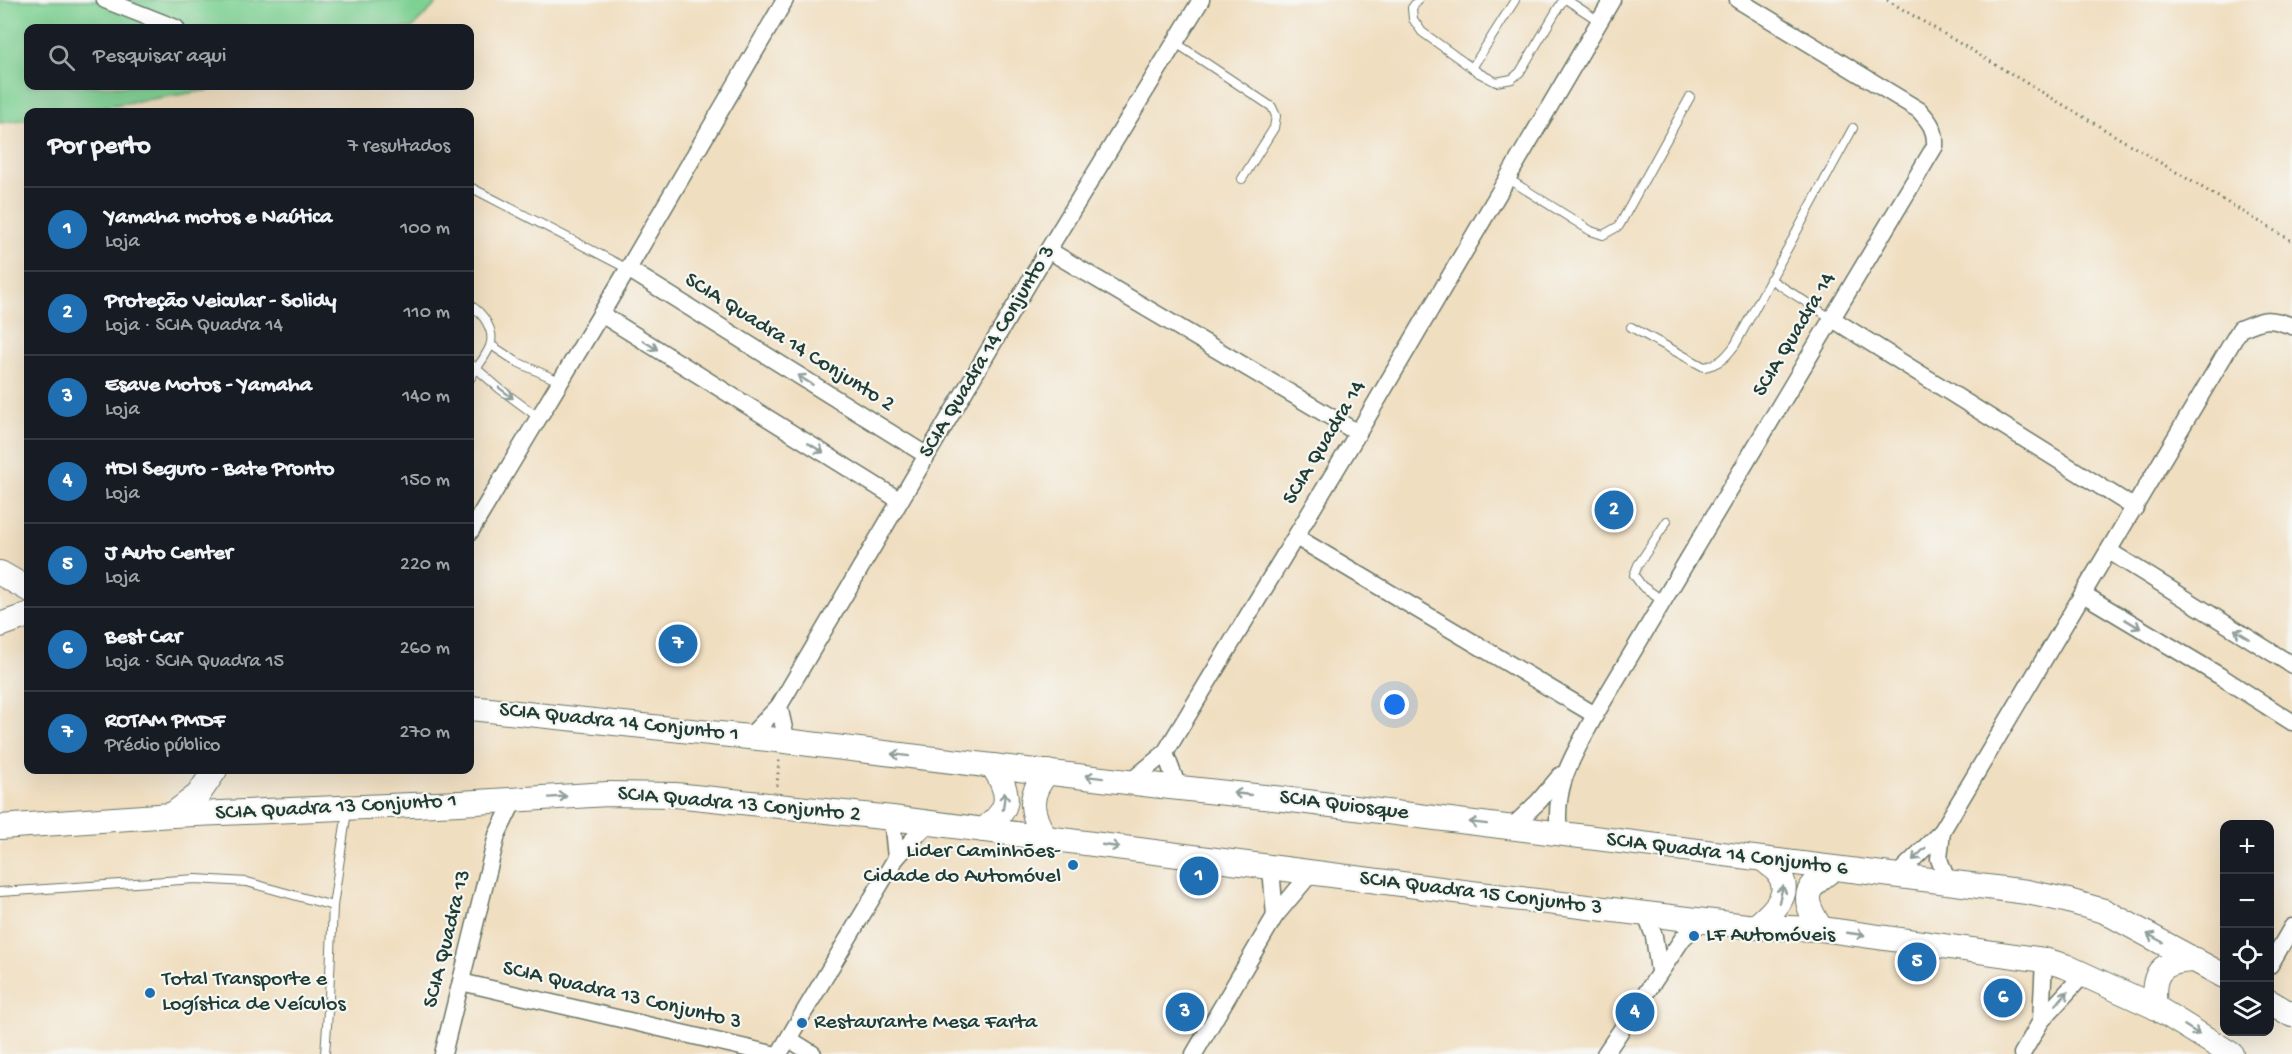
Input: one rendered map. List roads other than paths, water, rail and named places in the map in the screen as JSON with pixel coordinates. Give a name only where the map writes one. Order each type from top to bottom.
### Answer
[{"type":"main road","points":[[0,573],[24,587]]},
{"type":"main road","points":[[0,625],[24,616]]},
{"type":"main road","name":"SCIA Quadra 14 Conjunto 1","points":[[474,708],[771,740]]},
{"type":"main road","points":[[771,740],[1141,784]]},
{"type":"main road","points":[[983,830],[997,820],[1005,809],[1007,794],[993,766]]},
{"type":"main road","points":[[1045,837],[1037,824],[1033,808],[1034,792],[1048,772]]},
{"type":"main road","points":[[172,815],[198,795],[212,774]]},
{"type":"main road","name":"SCIA Quiosque","points":[[1141,784],[1547,832]]},
{"type":"main road","name":"SCIA Quadra 13 Conjunto 2","points":[[498,800],[608,794],[675,795],[1045,837]]},
{"type":"main road","name":"SCIA Quadra 13 Conjunto 1","points":[[5,823],[498,800]]},
{"type":"main road","name":"SCIA Quadra 14 Conjunto 6","points":[[1547,832],[2027,892],[2065,900],[2104,911],[2220,974]]},
{"type":"main road","name":"SCIA Quadra 15 Conjunto 3","points":[[1045,837],[1291,870],[1755,927],[1821,929],[2064,967],[2155,1007],[2231,1054]]},
{"type":"main road","points":[[1755,927],[1773,912],[1782,900],[1784,889],[1783,878],[1778,869],[1764,860]]},
{"type":"main road","points":[[1821,929],[1812,914],[1808,893],[1813,882],[1833,869]]},
{"type":"main road","points":[[2155,1007],[2153,992],[2160,969],[2170,963],[2195,960]]},
{"type":"main road","points":[[2274,1004],[2292,1015]]},
{"type":"street","points":[[105,0],[166,24]]},
{"type":"street","points":[[474,525],[786,0]]},
{"type":"street","name":"SCIA Quadra 14 Conjunto 3","points":[[771,740],[779,706],[1048,250],[1201,0]]},
{"type":"street","name":"SCIA Quadra 14","points":[[1141,784],[1165,753],[1358,434],[1612,0]]},
{"type":"street","name":"SCIA Quadra 14","points":[[1547,832],[1568,767],[1595,716],[1935,146],[1936,134],[1930,122],[1918,110],[1738,0]]},
{"type":"street","points":[[1048,250],[1358,434]]},
{"type":"street","name":"SCIA Quadra 14 Conjunto 2","points":[[628,269],[926,455]]},
{"type":"street","points":[[601,314],[899,500]]},
{"type":"street","points":[[1831,318],[2134,508]]},
{"type":"street","points":[[1907,877],[1942,831],[2240,329],[2259,321],[2273,319],[2292,326]]},
{"type":"street","points":[[1296,537],[1595,716]]},
{"type":"street","points":[[2109,551],[2292,665]]},
{"type":"street","points":[[2083,594],[2292,722]]},
{"type":"street","points":[[771,740],[779,706]]},
{"type":"street","points":[[1165,753],[1178,787]]},
{"type":"street","name":"SCIA Quadra 14","points":[[1512,827],[1544,796],[1568,767]]},
{"type":"street","points":[[497,835],[498,800]]},
{"type":"street","name":"SCIA Quadra 13","points":[[443,1054],[497,835],[498,800]]},
{"type":"street","points":[[896,858],[909,820]]},
{"type":"street","points":[[779,1054],[896,858],[909,820]]},
{"type":"street","points":[[1942,831],[1939,859],[1948,883]]},
{"type":"street","points":[[1275,916],[1291,870]]},
{"type":"street","points":[[1194,1054],[1275,916],[1291,870]]},
{"type":"street","points":[[1646,913],[1654,936],[1659,971]]},
{"type":"street","points":[[1605,1054],[1683,938],[1703,920]]},
{"type":"street","points":[[2274,958],[2292,927]]},
{"type":"street","points":[[2041,1021],[2064,967]]},
{"type":"street","points":[[2022,1054],[2041,1021],[2064,967]]},
{"type":"street","name":"SCIA Quadra 13 Conjunto 3","points":[[461,982],[772,1054]]},
{"type":"street","points":[[789,1039],[813,1054]]},
{"type":"lane","points":[[1418,0],[1412,8],[1413,19],[1422,32],[1472,68],[1496,82],[1512,79],[1527,62],[1565,0],[1599,21]]},
{"type":"lane","points":[[1472,68],[1515,0]]},
{"type":"lane","points":[[1176,43],[1272,107],[1276,116],[1274,128],[1242,179]]},
{"type":"lane","points":[[1507,178],[1591,231],[1603,235],[1619,226],[1690,97]]},
{"type":"lane","points":[[1631,327],[1704,367],[1716,365],[1725,358],[1735,345],[1853,128]]},
{"type":"lane","points":[[474,189],[628,269]]},
{"type":"lane","points":[[1770,279],[1831,318]]},
{"type":"lane","points":[[474,309],[483,317],[490,330],[491,345],[474,364]]},
{"type":"lane","points":[[491,345],[517,362],[559,381]]},
{"type":"lane","points":[[474,366],[500,389],[538,417]]},
{"type":"lane","points":[[1664,601],[1642,586],[1634,575],[1638,565],[1667,521]]},
{"type":"lane","points":[[324,1054],[333,906],[348,808]]},
{"type":"lane","points":[[0,892],[195,879],[247,882],[333,906]]},
{"type":"place","name":"Proteção Veicular - Solidy","points":[[1614,510]]},
{"type":"place","name":"ROTAM PMDF","points":[[678,644]]},
{"type":"place","name":"Lider Caminhões- Cidade do Automóvel","points":[[1073,865]]},
{"type":"place","name":"Yamaha motos e Naútica","points":[[1199,876]]},
{"type":"place","name":"LF Automóveis","points":[[1694,936]]},
{"type":"place","name":"J Auto Center","points":[[1917,962]]},
{"type":"place","name":"Total Transporte e Logística de Veículos","points":[[150,993]]},
{"type":"place","name":"Best Car","points":[[2003,998]]},
{"type":"place","name":"Esave Motos - Yamaha","points":[[1185,1012]]},
{"type":"place","name":"HDI Seguro - Bate Pronto","points":[[1635,1012]]},
{"type":"place","name":"Restaurante Mesa Farta","points":[[802,1023]]}]
